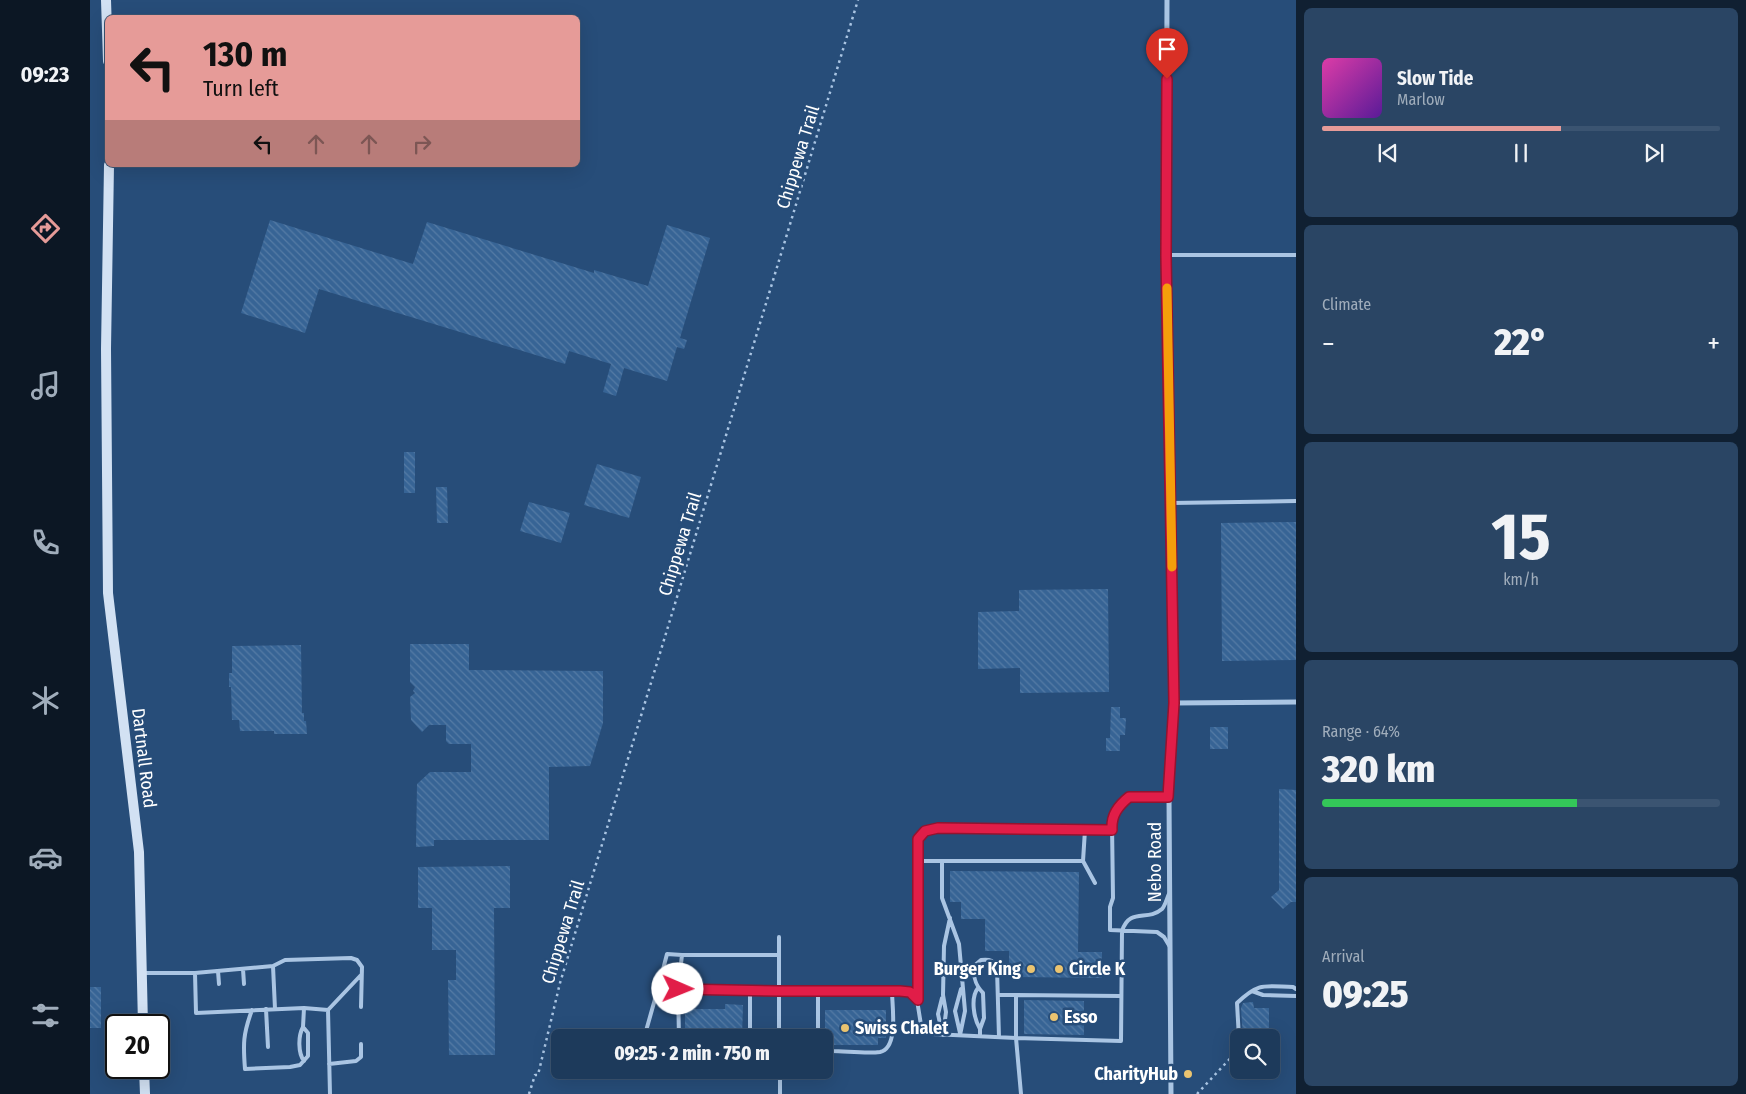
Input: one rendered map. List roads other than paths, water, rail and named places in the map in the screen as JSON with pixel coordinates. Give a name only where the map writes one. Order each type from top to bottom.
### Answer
[{"type":"street","points":[[106,0],[106,15]]},
{"type":"street","name":"Nebo Road","points":[[1167,0],[1166,256],[1174,703],[1168,797],[1171,1094]]},
{"type":"street","name":"Dartnall Road","points":[[109,167],[106,349],[108,593],[139,852],[143,1014]]},
{"type":"street","points":[[1174,703],[1296,702]]},
{"type":"street","points":[[144,1079],[145,1094]]},
{"type":"lane","points":[[1166,256],[1296,255]]},
{"type":"lane","points":[[1171,503],[1296,501]]},
{"type":"lane","points":[[1168,797],[1129,797],[1117,807],[1112,824],[1113,898],[1110,907],[1110,930],[1157,932],[1164,937],[1170,946]]},
{"type":"lane","points":[[1112,830],[938,828],[925,831],[918,839],[918,1000],[921,1025],[932,1034],[943,1035],[1016,1038],[1043,1036],[1120,1041],[1122,931],[1125,922],[1132,916],[1148,915],[1162,909],[1169,894]]},
{"type":"lane","points":[[1085,830],[1083,861],[1095,883]]},
{"type":"lane","points":[[919,860],[942,862],[1083,861]]},
{"type":"lane","points":[[942,862],[942,898],[959,944],[965,1011],[960,1035]]},
{"type":"lane","points":[[943,1035],[946,1012],[943,995],[944,946],[950,918]]},
{"type":"lane","points":[[779,937],[779,1029]]},
{"type":"lane","points":[[647,1029],[667,954],[779,955]]},
{"type":"lane","points":[[679,1029],[678,989],[682,955]]},
{"type":"lane","points":[[142,973],[194,973],[273,966],[286,960],[351,958],[357,960],[362,967],[361,1007]]},
{"type":"lane","points":[[980,1036],[980,1028],[984,1018],[983,993],[978,988],[973,977],[974,966],[981,960],[989,959],[995,963],[997,969],[999,1037]]},
{"type":"lane","points":[[273,966],[275,1009]]},
{"type":"lane","points":[[243,969],[244,984]]},
{"type":"lane","points":[[218,971],[219,984]]},
{"type":"lane","points":[[194,973],[196,1013],[304,1008],[328,1010]]},
{"type":"lane","points":[[330,1094],[328,1010],[361,975]]},
{"type":"lane","points":[[659,985],[678,989],[910,992],[918,1000]]},
{"type":"lane","points":[[1238,1029],[1237,1004],[1252,990],[1258,986],[1293,987],[1296,989]]},
{"type":"lane","points":[[960,1035],[955,1011],[962,988]]},
{"type":"lane","points":[[978,988],[974,993],[974,1020],[980,1028]]},
{"type":"lane","points":[[750,990],[750,1029]]},
{"type":"lane","points":[[1252,990],[1263,995],[1296,996]]},
{"type":"lane","points":[[818,991],[818,1029]]},
{"type":"lane","points":[[833,1051],[880,1052],[888,1048],[892,1040],[892,991]]},
{"type":"lane","points":[[943,995],[938,1014],[943,1035]]},
{"type":"lane","points":[[998,995],[1042,998],[1120,996]]},
{"type":"lane","points":[[1016,995],[1016,1038],[1021,1094]]},
{"type":"lane","points":[[245,1004],[246,1010]]},
{"type":"lane","points":[[220,1005],[221,1012]]},
{"type":"lane","points":[[304,1008],[303,1027],[300,1032],[300,1056],[304,1061]]},
{"type":"lane","points":[[266,1009],[268,1046]]},
{"type":"lane","points":[[252,1010],[245,1028],[243,1040],[244,1068],[300,1065],[308,1056],[308,1032],[303,1027]]},
{"type":"lane","points":[[329,1064],[356,1061],[361,1056],[361,1044]]},
{"type":"lane","points":[[780,1079],[780,1094]]},
{"type":"place","name":"Burger King","points":[[1031,969]]},
{"type":"place","name":"Circle K","points":[[1059,969]]},
{"type":"place","name":"Esso","points":[[1054,1017]]},
{"type":"place","name":"Swiss Chalet","points":[[845,1028]]},
{"type":"place","name":"CharityHub","points":[[1188,1074]]}]
